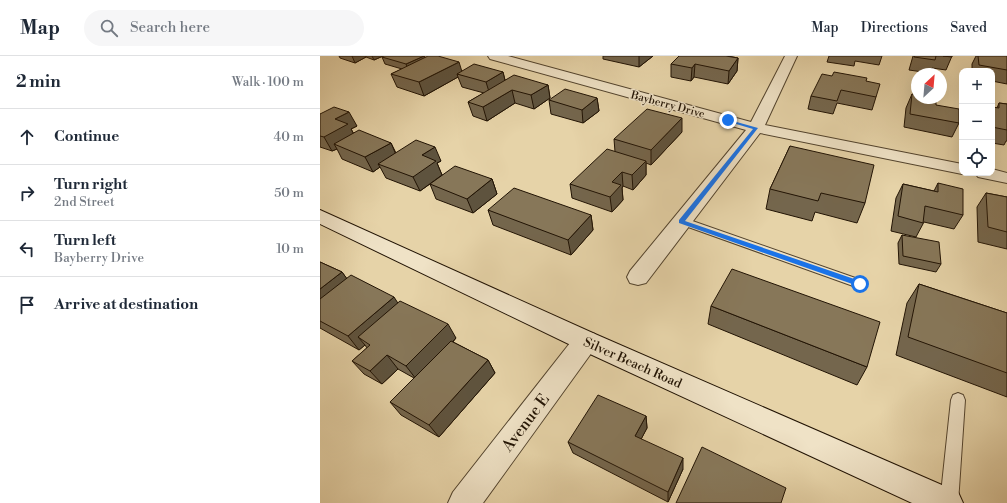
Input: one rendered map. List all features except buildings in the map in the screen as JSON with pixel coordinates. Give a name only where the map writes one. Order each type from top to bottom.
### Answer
[{"type":"street","name":"Bayberry Drive","points":[[494,56],[756,128],[959,168]]},
{"type":"street","points":[[638,277],[756,128],[791,56]]},
{"type":"street","points":[[995,175],[1007,178]]},
{"type":"street","name":"Silver Beach Road","points":[[320,216],[586,341],[948,503]]},
{"type":"street","name":"Avenue E","points":[[464,503],[586,341]]},
{"type":"lane","points":[[681,222],[860,284]]},
{"type":"lane","points":[[948,503],[958,400]]},
{"type":"route","points":[[728,120],[756,128],[681,222],[860,284]]}]
